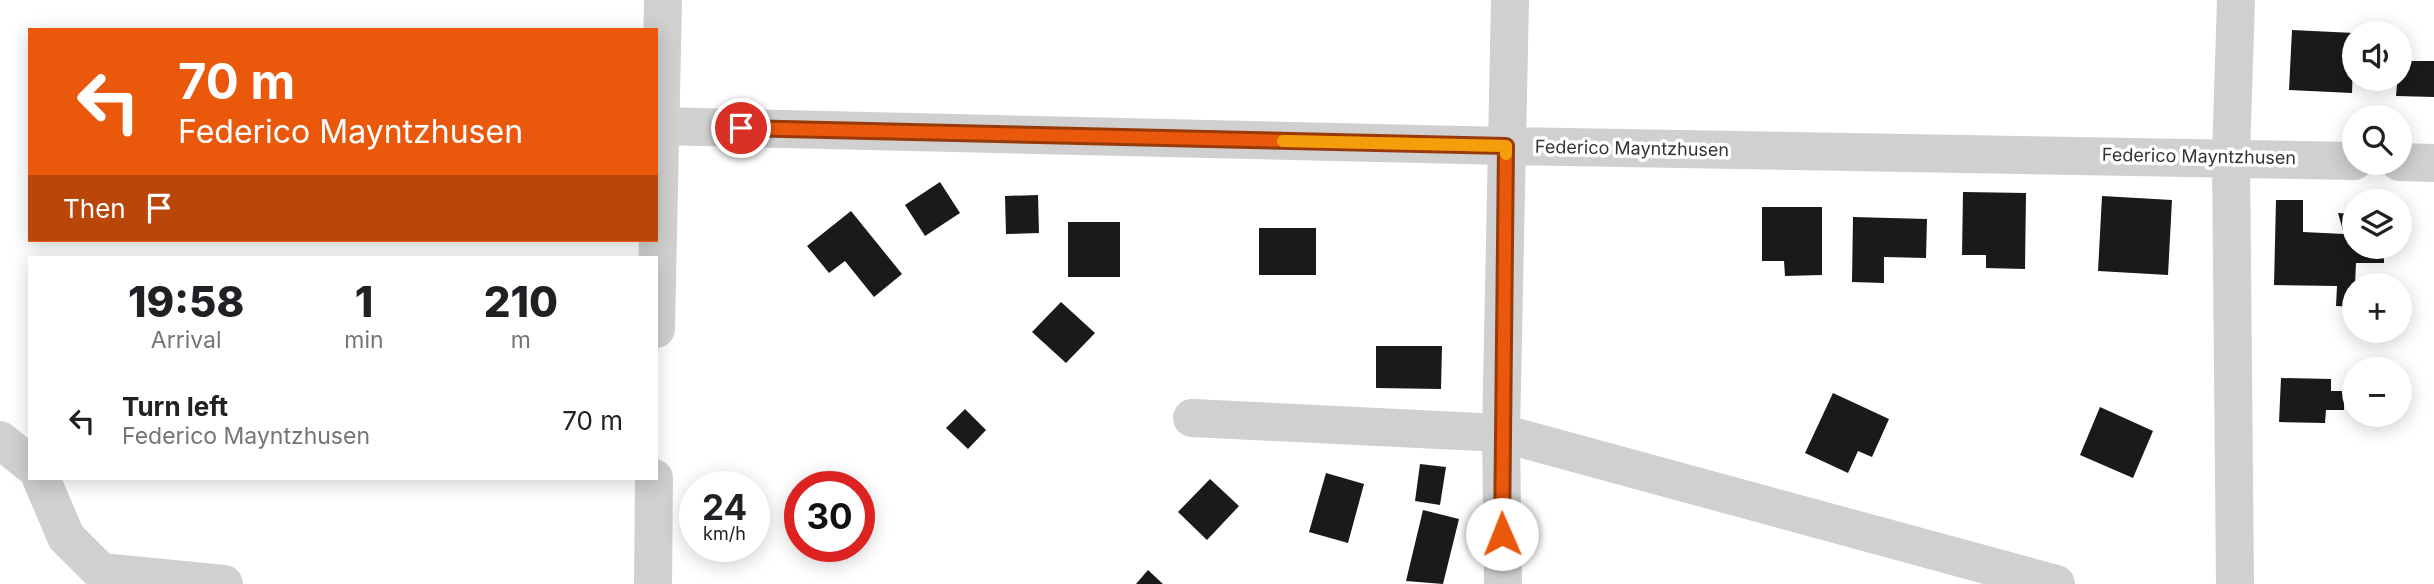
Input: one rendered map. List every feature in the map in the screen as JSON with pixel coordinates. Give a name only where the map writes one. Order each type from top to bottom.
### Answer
[{"type":"street","points":[[658,194],[663,0]]},
{"type":"street","points":[[1503,584],[1501,433],[1510,0]]},
{"type":"street","points":[[2235,584],[2231,156],[2236,0]]},
{"type":"street","name":"Federico Mayntzhusen","points":[[659,126],[1506,146],[2342,160]]},
{"type":"street","points":[[2412,162],[2434,163]]},
{"type":"street","points":[[1192,418],[1501,433],[2056,584]]},
{"type":"street","points":[[0,440],[28,462]]},
{"type":"street","points":[[42,480],[66,537],[101,572],[224,584]]},
{"type":"street","points":[[653,584],[654,480]]},
{"type":"building","points":[[2292,30],[2342,32],[2342,91],[2352,93],[2289,90]]},
{"type":"building","points":[[2412,61],[2434,61],[2434,97],[2396,96],[2396,91],[2412,91]]},
{"type":"building","points":[[940,182],[960,213],[925,236],[905,205]]},
{"type":"building","points":[[1963,192],[2026,193],[2025,269],[1986,268],[1986,255],[1962,255]]},
{"type":"building","points":[[1038,195],[1039,233],[1006,234],[1005,196]]},
{"type":"building","points":[[2102,196],[2172,200],[2168,275],[2098,271]]},
{"type":"building","points":[[2276,200],[2303,200],[2303,232],[2342,234],[2342,259],[2384,259],[2384,263],[2356,263],[2356,273],[2342,273],[2342,306],[2336,306],[2337,286],[2274,285]]},
{"type":"building","points":[[1762,207],[1822,207],[1822,275],[1785,276],[1784,261],[1762,261]]},
{"type":"building","points":[[851,211],[902,274],[874,297],[845,261],[829,273],[807,246]]},
{"type":"building","points":[[1853,217],[1927,219],[1926,258],[1884,257],[1884,283],[1852,282]]},
{"type":"building","points":[[1068,222],[1120,222],[1120,277],[1068,277]]},
{"type":"building","points":[[1259,228],[1316,228],[1316,275],[1259,275]]},
{"type":"building","points":[[1061,302],[1095,333],[1066,363],[1032,332]]},
{"type":"building","points":[[1376,346],[1442,346],[1441,389],[1376,388]]},
{"type":"building","points":[[2281,378],[2331,379],[2331,391],[2342,391],[2342,410],[2326,410],[2325,423],[2279,422]]},
{"type":"building","points":[[1833,393],[1889,419],[1872,457],[1858,451],[1848,473],[1805,453]]},
{"type":"building","points":[[2100,407],[2153,431],[2133,478],[2080,455]]},
{"type":"building","points":[[965,409],[986,430],[968,449],[946,428]]},
{"type":"building","points":[[1420,464],[1446,467],[1440,505],[1415,501]]},
{"type":"building","points":[[1326,473],[1364,484],[1348,543],[1309,532]]},
{"type":"building","points":[[1210,479],[1239,506],[1207,540],[1178,512]]},
{"type":"building","points":[[1423,510],[1459,519],[1443,584],[1406,581]]},
{"type":"building","points":[[1148,570],[1163,584],[1136,584]]},
{"type":"slow traffic","points":[[1283,141],[1506,146],[1506,154]]},
{"type":"route","points":[[741,128],[1506,146],[1502,534]]}]
